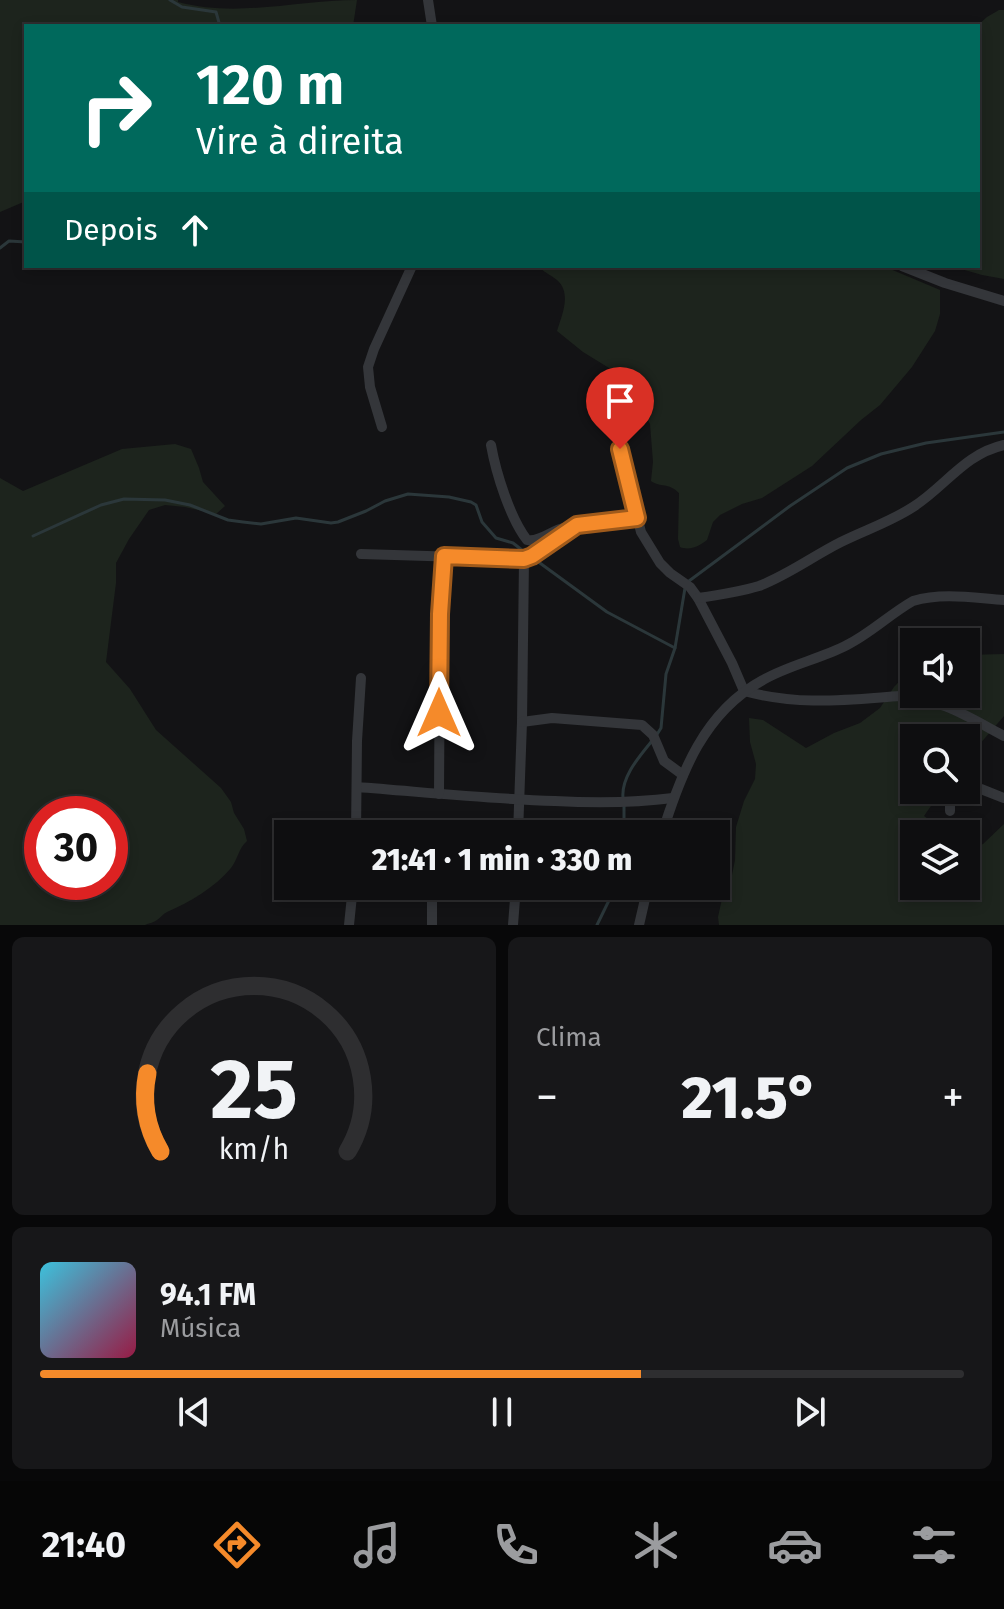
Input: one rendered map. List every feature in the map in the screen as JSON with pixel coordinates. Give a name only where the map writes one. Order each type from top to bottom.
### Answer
[{"type":"street","points":[[428,0],[432,24]]},
{"type":"street","points":[[382,427],[370,387],[368,367],[411,268]]},
{"type":"street","points":[[907,268],[1004,301]]},
{"type":"street","points":[[491,445],[503,488],[527,540],[533,542],[555,530],[577,525],[637,518]]},
{"type":"street","points":[[698,598],[736,592],[780,577],[842,541],[917,506],[979,454],[1004,445]]},
{"type":"street","points":[[620,449],[641,532],[660,563],[685,582],[698,598],[744,691]]},
{"type":"street","points":[[361,554],[524,559],[577,525]]},
{"type":"street","points":[[439,794],[444,556]]},
{"type":"street","points":[[518,820],[524,559]]},
{"type":"street","points":[[666,820],[701,738],[727,706],[744,691],[849,644],[913,601],[937,596],[1004,600]]},
{"type":"street","points":[[356,820],[361,678]]},
{"type":"street","points":[[744,691],[812,702],[914,697],[955,709],[1004,736]]},
{"type":"street","points":[[522,722],[552,718],[642,725],[653,735],[664,761],[683,775]]},
{"type":"street","points":[[357,787],[519,800],[613,803],[673,798]]},
{"type":"street","points":[[980,789],[1004,798]]},
{"type":"street","points":[[950,804],[950,811]]},
{"type":"street","points":[[349,925],[352,900]]},
{"type":"street","points":[[432,900],[432,925]]},
{"type":"street","points":[[513,925],[515,900]]},
{"type":"street","points":[[639,925],[645,900]]},
{"type":"shaded area","points":[[0,0],[178,0],[200,7],[245,8],[357,0],[353,24],[24,24],[24,202],[0,212]]},
{"type":"shaded area","points":[[1004,10],[1004,279],[958,268],[980,268],[979,24]]},
{"type":"shaded area","points":[[540,268],[888,268],[940,290],[940,314],[935,331],[912,367],[880,405],[812,466],[762,498],[720,515],[713,522],[707,540],[684,548],[680,547],[678,539],[679,493],[651,481],[650,424],[638,401],[620,378],[557,331],[564,291],[557,280]]},
{"type":"shaded area","points":[[175,444],[191,449],[203,482],[225,506],[216,514],[165,505],[149,510],[116,563],[106,662],[130,689],[156,730],[221,788],[231,802],[247,841],[231,868],[217,882],[145,925],[0,925],[0,478],[23,491],[122,449]]},
{"type":"shaded area","points":[[1004,654],[1004,716],[980,744],[980,724],[900,724],[900,804],[932,804],[924,816],[930,820],[900,820],[900,900],[980,900],[980,845],[1004,824],[1004,925],[719,925],[722,900],[730,900],[736,827],[755,779],[756,764],[750,742],[749,718],[763,720],[806,748],[860,723],[880,708],[900,681],[900,708],[980,708],[980,655]]},
{"type":"waterway","points":[[170,0],[182,7],[216,12],[219,24]]},
{"type":"waterway","points":[[0,248],[9,241],[24,242]]},
{"type":"waterway","points":[[689,581],[847,468],[881,454],[926,443],[1004,432]]},
{"type":"waterway","points":[[33,536],[101,505],[124,499],[165,500],[243,522],[261,524],[296,518],[331,523],[408,494],[471,502],[496,538],[513,543],[527,554]]},
{"type":"waterway","points":[[533,558],[607,612],[675,648]]},
{"type":"waterway","points":[[656,736],[661,728],[666,674],[675,648],[685,588]]},
{"type":"waterway","points":[[623,798],[628,775],[651,742]]},
{"type":"waterway","points":[[624,805],[624,820]]},
{"type":"waterway","points":[[597,925],[609,900]]},
{"type":"route","points":[[439,713],[444,556],[524,559],[577,525],[637,518],[620,449]]}]
